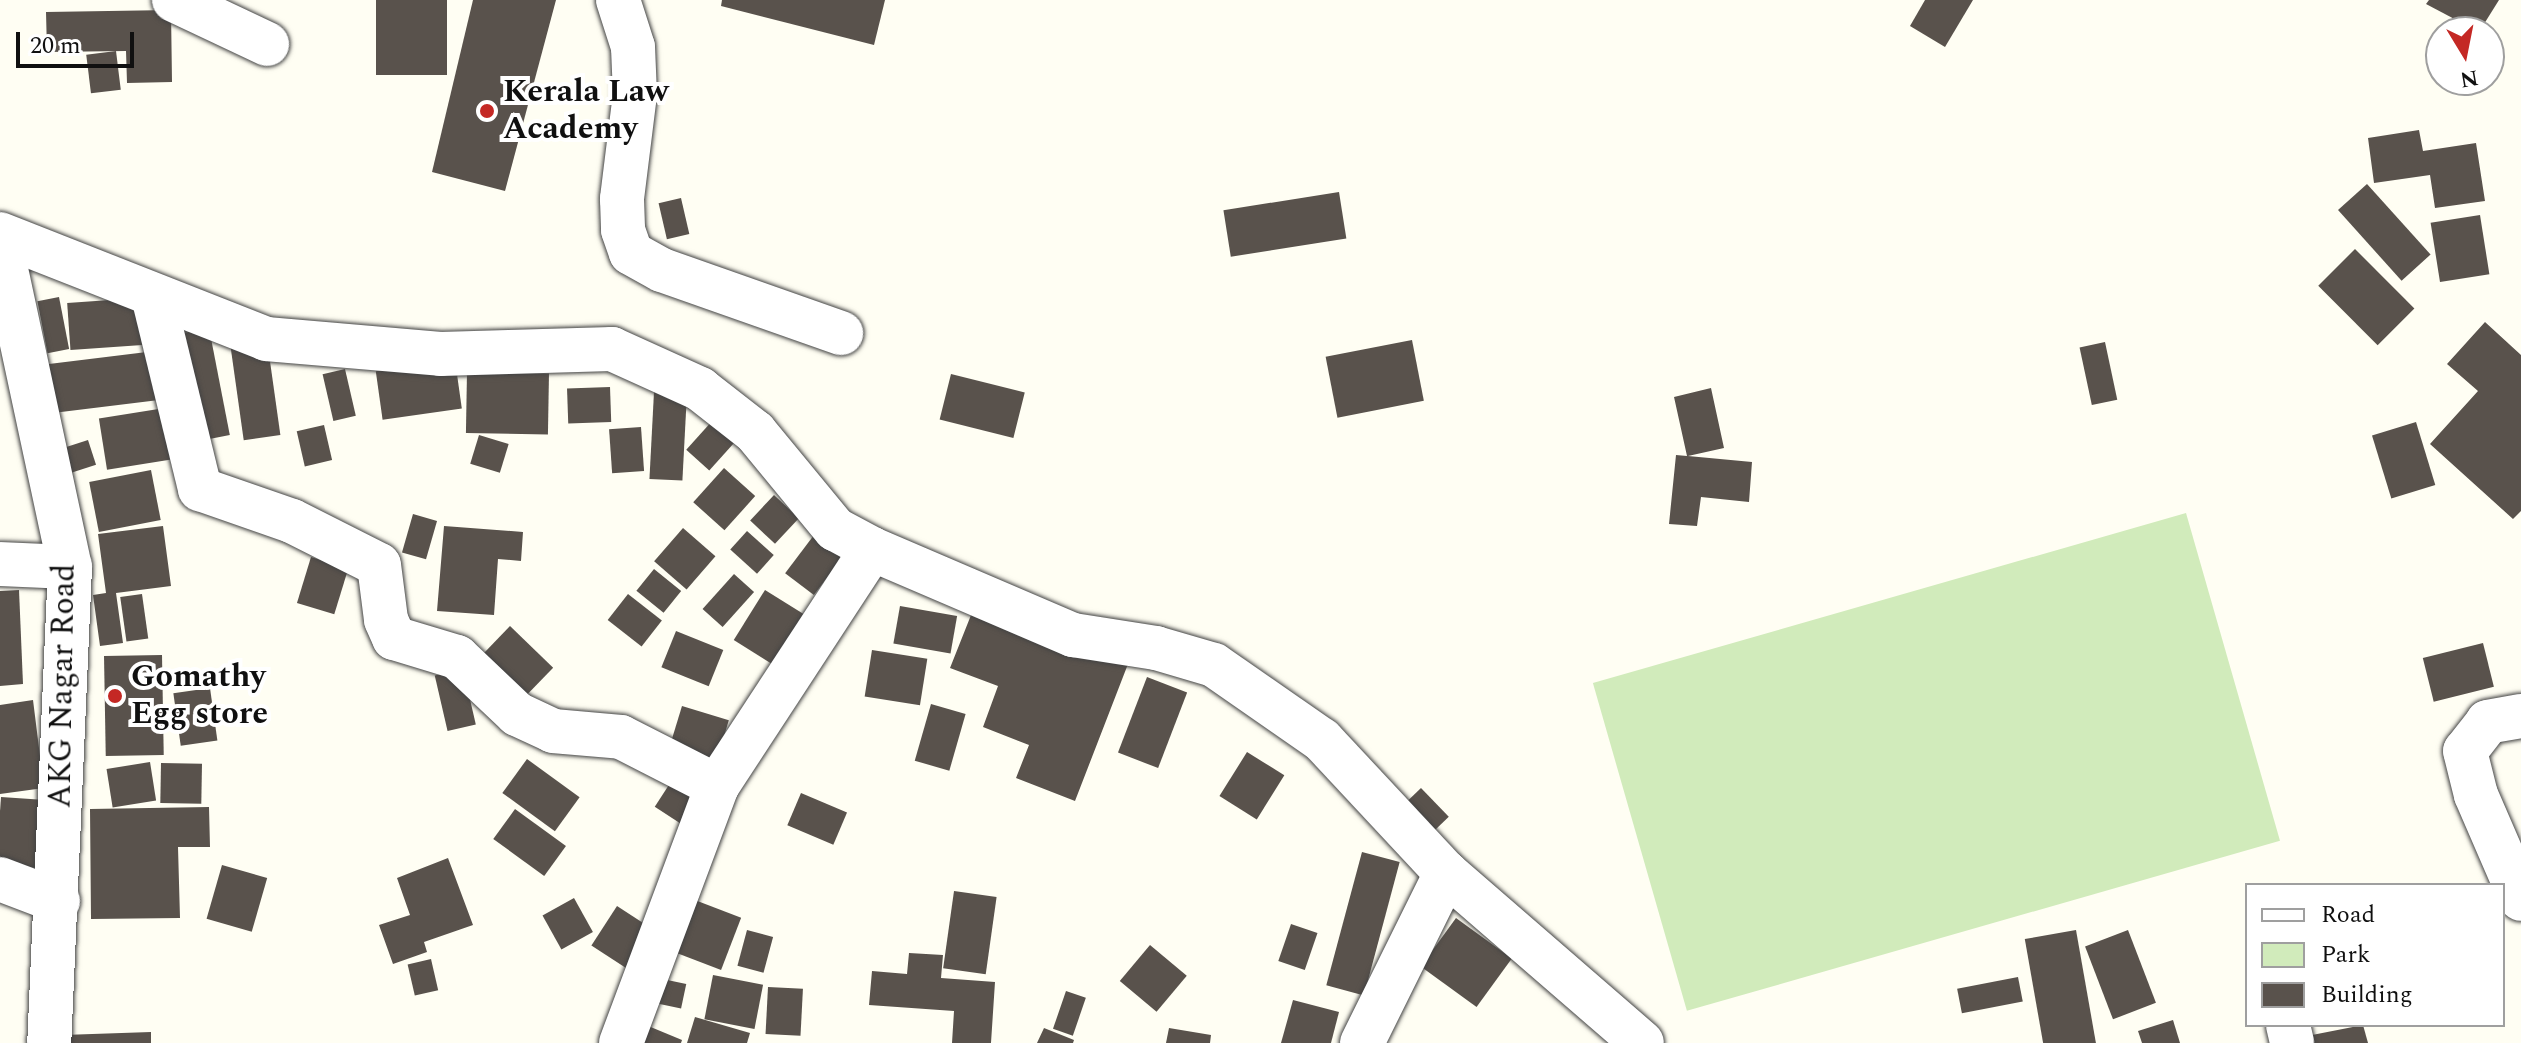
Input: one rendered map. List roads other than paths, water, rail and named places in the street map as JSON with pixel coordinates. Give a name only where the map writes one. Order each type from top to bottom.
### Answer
[{"type":"street","points":[[174,0],[267,44]]},
{"type":"street","points":[[618,0],[633,47],[635,94],[622,199],[623,230],[631,253],[662,270],[841,333]]},
{"type":"street","points":[[0,234],[266,339],[440,354],[612,349],[700,389],[744,423],[835,529],[872,549],[1073,635],[1156,648],[1214,665],[1322,740],[1446,873],[1642,1043]]},
{"type":"street","name":"AKG Nagar Road","points":[[0,241],[70,567],[58,901],[49,1043]]},
{"type":"street","points":[[153,296],[200,489],[292,521],[379,565],[386,620],[394,638],[457,657],[517,714],[553,731],[621,737],[717,786]]},
{"type":"street","points":[[621,1043],[717,786],[872,549]]},
{"type":"street","points":[[0,564],[70,567]]},
{"type":"street","points":[[2521,716],[2488,722],[2465,751],[2476,795],[2521,899]]},
{"type":"street","points":[[1362,1043],[1446,873]]},
{"type":"street","points":[[0,879],[58,901]]},
{"type":"place","name":"Kerala Law Academy","points":[[487,111]]},
{"type":"place","name":"Gomathy Egg store","points":[[115,696]]}]
